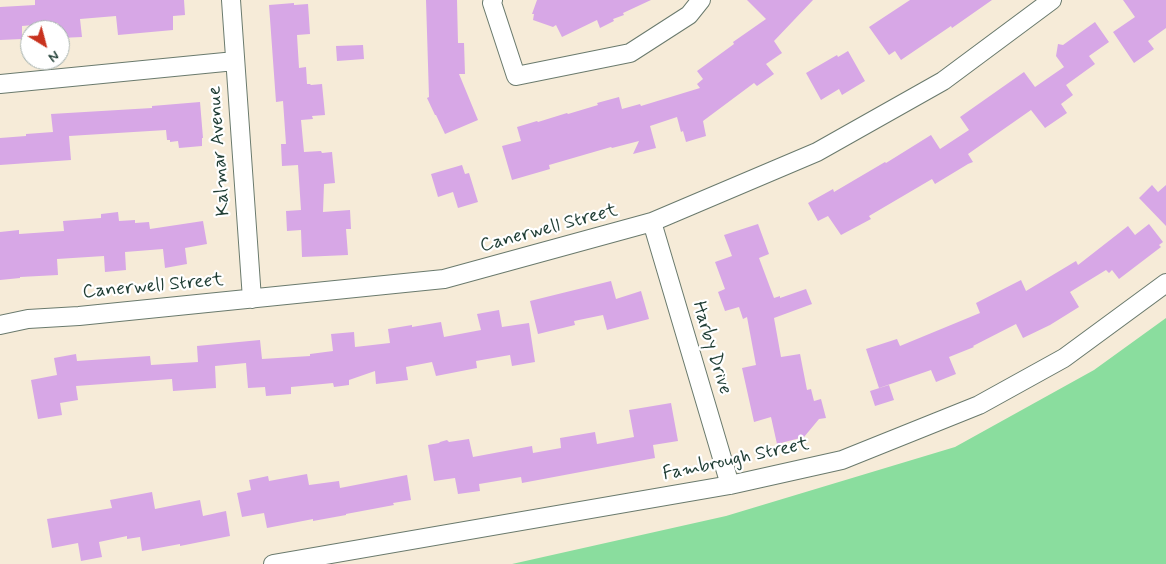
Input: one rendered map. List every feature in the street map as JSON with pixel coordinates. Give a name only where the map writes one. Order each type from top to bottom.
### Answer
[{"type":"street","name":"Kalmar Avenue","points":[[231,0],[252,299]]},
{"type":"street","points":[[492,0],[516,76],[630,53],[689,15],[701,0]]},
{"type":"street","name":"Canerwell Street","points":[[0,325],[28,319],[79,316],[444,279],[652,222],[817,152],[943,81],[1052,0]]},
{"type":"street","points":[[0,84],[235,60]]},
{"type":"street","name":"Harby Drive","points":[[652,222],[730,485]]},
{"type":"street","name":"Fambrough Street","points":[[273,564],[730,485],[842,460],[978,405],[1064,358],[1166,283]]},
{"type":"green space","points":[[1166,318],[1166,564],[512,564],[726,516],[955,447],[1094,370]]},
{"type":"building","points":[[35,0],[184,0],[185,15],[173,16],[173,30],[118,35],[116,16],[80,19],[82,37],[70,38],[70,20],[20,20],[20,39],[0,40],[0,7],[35,5]]},
{"type":"building","points":[[426,0],[457,0],[458,43],[464,43],[465,74],[459,74],[478,120],[445,134],[427,98],[429,97]]},
{"type":"building","points":[[537,0],[651,0],[623,13],[624,15],[613,19],[614,21],[600,28],[597,20],[562,37],[556,25],[553,27],[533,20],[534,14],[532,14]]},
{"type":"building","points":[[747,0],[813,0],[774,41],[782,53],[766,64],[774,74],[757,86],[754,83],[703,121],[706,136],[686,142],[677,117],[650,126],[656,148],[633,154],[639,141],[611,147],[549,165],[550,169],[512,180],[502,146],[521,141],[517,127],[568,114],[619,97],[622,109],[640,104],[641,106],[700,88],[697,84],[703,79],[697,71],[766,19]]},
{"type":"building","points":[[910,0],[992,0],[901,60],[895,51],[889,55],[869,27]]},
{"type":"building","points":[[1123,0],[1166,0],[1166,28],[1148,41],[1154,49],[1134,63],[1113,32],[1135,17]]},
{"type":"building","points":[[294,3],[294,5],[308,4],[310,34],[297,35],[299,68],[306,67],[307,84],[322,84],[325,115],[312,116],[313,119],[301,120],[304,152],[332,152],[335,183],[324,184],[323,212],[350,210],[351,229],[346,229],[348,255],[302,257],[301,230],[287,231],[286,211],[301,210],[298,165],[282,166],[281,144],[286,144],[283,101],[276,102],[269,5]]},
{"type":"building","points":[[1095,22],[1109,42],[1089,56],[1095,64],[1066,85],[1073,95],[1061,104],[1067,113],[1045,128],[1031,110],[968,154],[973,162],[935,184],[932,179],[869,216],[871,219],[841,235],[828,216],[818,221],[808,203],[833,189],[834,192],[931,135],[940,149],[969,130],[960,117],[1024,72],[1035,87],[1064,67],[1056,56],[1058,44],[1063,45]]},
{"type":"building","points":[[363,45],[364,59],[337,61],[336,46]]},
{"type":"building","points":[[848,51],[865,81],[842,95],[839,89],[821,100],[806,73],[837,55],[838,57]]},
{"type":"building","points":[[200,102],[202,146],[179,148],[178,141],[170,142],[170,140],[167,140],[166,130],[69,136],[71,160],[0,165],[0,138],[53,132],[51,114],[152,108],[152,106]]},
{"type":"building","points":[[462,165],[465,174],[469,173],[478,202],[458,208],[453,192],[438,197],[431,174]]},
{"type":"building","points":[[1152,185],[1158,192],[1166,185],[1166,226],[1139,198]]},
{"type":"building","points":[[118,212],[119,221],[135,220],[135,223],[149,222],[150,229],[203,221],[207,244],[185,248],[187,264],[165,268],[163,249],[125,252],[126,270],[105,272],[104,256],[57,259],[58,275],[0,280],[0,232],[19,230],[19,234],[64,231],[63,221],[101,218],[101,214]]},
{"type":"building","points":[[758,224],[769,254],[759,258],[774,298],[780,296],[780,298],[806,289],[812,304],[774,318],[781,357],[800,354],[807,390],[811,389],[814,401],[821,399],[826,418],[819,419],[804,437],[777,444],[771,417],[754,422],[742,368],[756,365],[747,317],[743,319],[739,307],[725,311],[718,292],[725,289],[715,262],[732,256],[724,235]]},
{"type":"building","points":[[1149,224],[1163,242],[1159,245],[1161,247],[1119,279],[1112,270],[1109,273],[1106,270],[1070,292],[1079,307],[1050,325],[1023,338],[1016,324],[974,347],[949,357],[956,374],[936,382],[931,370],[879,388],[866,349],[897,339],[900,346],[980,313],[976,303],[1021,280],[1026,291],[1076,261],[1078,265],[1128,226],[1135,235]]},
{"type":"building","points":[[611,281],[616,299],[641,291],[649,319],[607,330],[603,315],[574,321],[575,325],[538,334],[530,301]]},
{"type":"building","points":[[499,310],[502,327],[529,323],[535,362],[512,366],[510,355],[476,361],[477,368],[436,376],[432,362],[406,367],[408,380],[376,384],[375,371],[349,380],[349,385],[334,387],[333,383],[291,387],[291,394],[266,396],[265,387],[248,388],[246,363],[215,366],[216,388],[173,391],[172,379],[76,386],[78,400],[60,403],[62,415],[38,419],[31,380],[57,375],[54,358],[76,354],[77,361],[150,356],[151,365],[198,362],[197,346],[260,340],[262,359],[310,356],[310,354],[333,351],[331,334],[354,332],[355,347],[390,343],[388,329],[441,322],[444,337],[481,330],[477,314]]},
{"type":"building","points":[[889,385],[894,400],[875,406],[870,391]]},
{"type":"building","points":[[671,403],[678,441],[653,445],[655,458],[522,483],[521,477],[479,484],[480,491],[458,494],[455,478],[434,481],[428,445],[447,440],[449,442],[469,439],[473,457],[532,446],[533,453],[561,448],[560,438],[595,432],[597,444],[634,437],[629,410]]},
{"type":"building","points":[[307,474],[309,485],[339,481],[340,488],[407,475],[411,500],[346,515],[267,528],[264,513],[242,517],[237,493],[251,490],[249,480],[268,476],[269,481]]},
{"type":"building","points":[[152,492],[155,509],[200,500],[203,516],[226,511],[230,536],[142,551],[140,537],[127,539],[127,536],[99,542],[102,557],[81,561],[78,543],[52,548],[47,519],[112,508],[110,500]]}]
